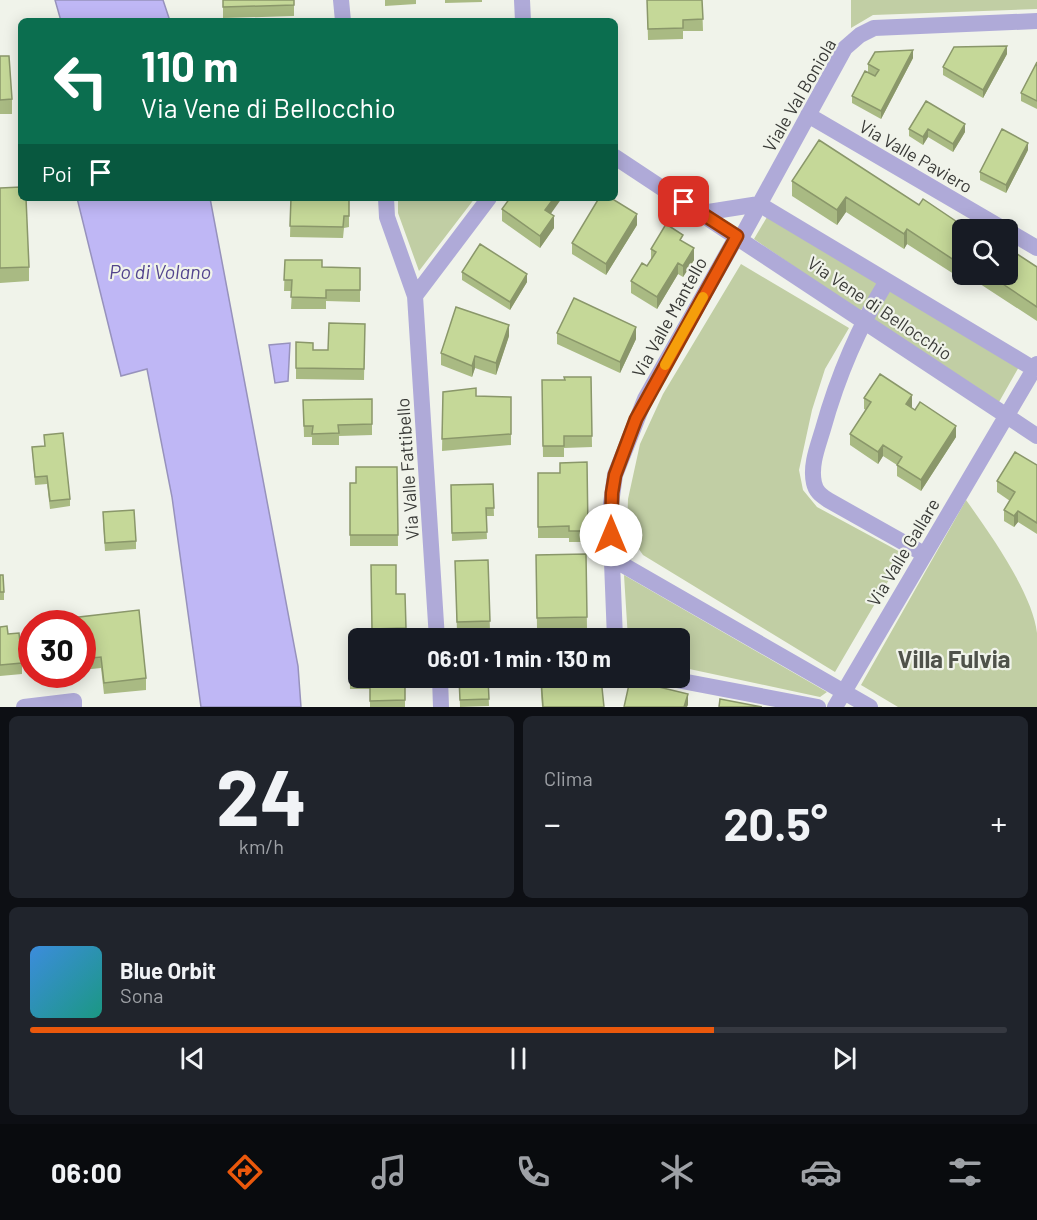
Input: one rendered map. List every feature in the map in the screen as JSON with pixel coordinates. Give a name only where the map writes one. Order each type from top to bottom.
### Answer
[{"type":"street","points":[[341,0],[343,18]]},
{"type":"street","points":[[522,0],[523,18]]},
{"type":"street","name":"Viale Val Boniola","points":[[739,237],[845,48],[860,35],[874,28],[1037,21]]},
{"type":"street","name":"Via Valle Paviero","points":[[808,115],[987,219]]},
{"type":"street","name":"Via Vene di Bellocchio","points":[[618,159],[1037,436]]},
{"type":"street","name":"Via Valle Fattibello","points":[[386,201],[387,217],[415,296],[436,628]]},
{"type":"street","points":[[415,296],[487,201]]},
{"type":"street","points":[[702,213],[759,204]]},
{"type":"street","name":"Via Vene di Bellocchio","points":[[759,204],[1036,367]]},
{"type":"street","name":"Via Valle Mantello","points":[[614,628],[611,558],[612,493],[622,455],[645,399],[739,237]]},
{"type":"street","name":"Via Valle Paviero","points":[[1018,237],[1037,248]]},
{"type":"street","points":[[887,281],[863,320],[837,379],[816,453],[813,469],[814,484],[818,493],[828,500],[924,554]]},
{"type":"street","name":"Via Valle Gallare","points":[[836,707],[843,691],[1006,417],[1030,393],[1036,367]]},
{"type":"street","points":[[611,558],[870,707]]},
{"type":"street","points":[[690,683],[818,707]]},
{"type":"street","points":[[440,688],[441,707]]},
{"type":"street","points":[[24,707],[74,701],[74,707]]},
{"type":"green space","points":[[851,0],[1037,0],[1037,9],[873,15],[851,28]]},
{"type":"green space","points":[[398,201],[473,201],[419,271],[398,213]]},
{"type":"green space","points":[[767,217],[878,282],[860,312],[754,239]]},
{"type":"green space","points":[[741,264],[849,328],[825,369],[812,410],[799,470],[803,490],[817,507],[904,554],[835,672],[643,555],[627,532],[628,499],[640,444],[663,394]]},
{"type":"green space","points":[[888,290],[1020,365],[999,402],[869,319]]},
{"type":"green space","points":[[966,500],[1009,564],[1034,617],[1037,633],[1037,707],[898,707],[861,685]]},
{"type":"green space","points":[[624,575],[827,692],[820,697],[690,669],[690,628],[627,628]]},
{"type":"water","points":[[55,0],[163,0],[169,18],[60,18]]},
{"type":"water","name":"Po di Volano","points":[[78,201],[211,201],[298,666],[301,707],[201,707],[172,497],[147,369],[121,376]]},
{"type":"water","points":[[290,343],[288,381],[275,383],[269,345]]},
{"type":"building","points":[[223,0],[294,0],[294,5],[223,7]]},
{"type":"building","points":[[647,0],[702,0],[703,19],[683,20],[683,28],[648,29]]},
{"type":"building","points":[[1007,46],[983,90],[943,67],[954,47]]},
{"type":"building","points":[[913,50],[881,111],[852,96],[865,71],[875,76],[879,70],[868,64],[875,52]]},
{"type":"building","points":[[0,56],[9,56],[12,99],[0,100]]},
{"type":"building","points":[[1037,62],[1037,101],[1021,93]]},
{"type":"building","points":[[926,101],[965,124],[953,144],[928,129],[923,137],[909,129]]},
{"type":"building","points":[[1002,129],[1028,143],[1006,185],[980,172]]},
{"type":"building","points":[[819,140],[919,205],[923,199],[953,219],[952,259],[907,229],[904,234],[846,197],[837,210],[792,181]]},
{"type":"building","points":[[18,187],[18,201],[26,201],[29,267],[0,268],[0,188]]},
{"type":"building","points":[[291,201],[349,201],[349,216],[344,216],[343,227],[290,226]]},
{"type":"building","points":[[508,201],[552,201],[545,210],[554,216],[540,236],[502,209]]},
{"type":"building","points":[[597,201],[616,201],[637,214],[606,264],[572,243]]},
{"type":"building","points":[[666,224],[683,235],[680,240],[694,248],[683,266],[678,263],[657,297],[631,281],[642,263],[647,266],[656,252],[651,249]]},
{"type":"building","points":[[480,244],[527,274],[510,302],[462,272]]},
{"type":"building","points":[[1018,255],[1037,267],[1037,307],[1004,285],[1018,285]]},
{"type":"building","points":[[285,260],[322,260],[322,267],[360,268],[360,290],[326,290],[326,298],[291,297],[292,280],[284,280]]},
{"type":"building","points":[[574,298],[636,327],[620,362],[557,333]]},
{"type":"building","points":[[456,307],[509,325],[496,363],[475,356],[472,366],[441,353]]},
{"type":"building","points":[[329,323],[365,324],[364,369],[296,368],[296,342],[313,343],[313,350],[328,350]]},
{"type":"building","points":[[880,374],[912,395],[906,404],[915,410],[920,402],[956,426],[921,480],[897,465],[902,457],[883,445],[878,452],[850,434],[871,402],[864,398]]},
{"type":"building","points":[[564,377],[591,377],[592,436],[564,436],[564,446],[543,446],[542,380],[565,380]]},
{"type":"building","points":[[476,388],[476,396],[511,397],[511,434],[442,439],[443,392]]},
{"type":"building","points":[[372,399],[372,424],[338,425],[339,433],[312,434],[313,426],[304,426],[303,400]]},
{"type":"building","points":[[63,433],[70,499],[50,501],[47,476],[35,477],[32,447],[45,446],[44,435]]},
{"type":"building","points":[[1015,452],[1037,465],[1037,523],[1018,511],[1014,516],[1004,510],[1015,492],[997,481]]},
{"type":"building","points":[[587,462],[588,531],[569,531],[569,526],[538,527],[538,473],[560,473],[560,463]]},
{"type":"building","points":[[356,467],[397,467],[398,535],[350,535],[350,483],[356,483]]},
{"type":"building","points":[[493,484],[494,508],[486,508],[487,532],[452,533],[451,485]]},
{"type":"building","points":[[134,510],[136,541],[105,543],[103,512]]},
{"type":"building","points":[[586,554],[587,617],[537,618],[536,555]]},
{"type":"building","points":[[488,560],[490,621],[457,622],[455,561]]},
{"type":"building","points":[[371,565],[396,565],[396,594],[405,594],[406,628],[372,628]]},
{"type":"building","points":[[0,575],[3,575],[4,592],[0,592]]},
{"type":"building","points":[[139,610],[146,678],[104,683],[101,657],[96,658],[96,615]]},
{"type":"building","points":[[7,626],[8,634],[18,633],[18,663],[0,665],[0,627]]},
{"type":"building","points":[[370,688],[405,688],[405,700],[370,701]]},
{"type":"building","points":[[459,688],[488,688],[489,699],[460,700]]},
{"type":"building","points":[[542,688],[602,688],[604,707],[543,707]]},
{"type":"building","points":[[628,688],[663,688],[688,694],[684,707],[624,707]]},
{"type":"building","points":[[720,699],[762,707],[719,707]]},
{"type":"slow traffic","points":[[665,365],[703,297]]},
{"type":"district","name":"Villa Fulvia","points":[[954,658]]},
{"type":"route","points":[[611,535],[610,512],[615,475],[636,419],[737,236],[684,202]]}]
